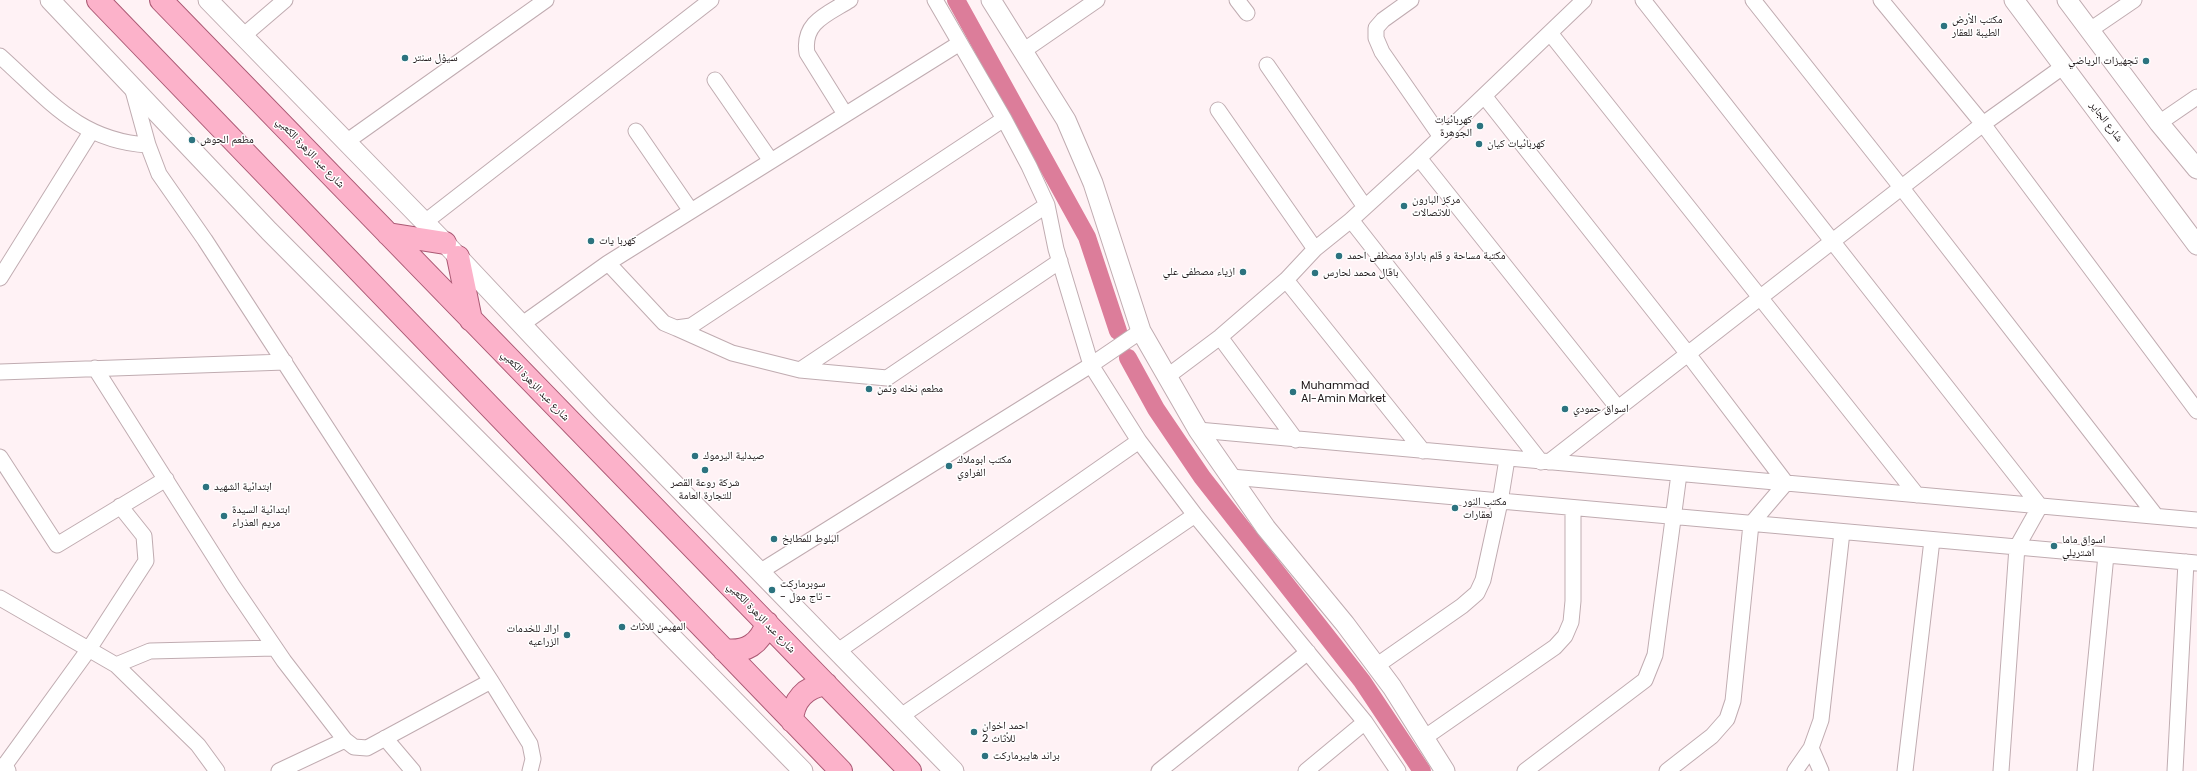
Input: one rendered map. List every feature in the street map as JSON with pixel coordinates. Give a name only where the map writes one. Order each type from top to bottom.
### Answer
[{"type":"main road","points":[[98,0],[841,771]]},
{"type":"main road","name":"شارع عبد الزهرة الكعبي","points":[[161,0],[910,771]]},
{"type":"main road","points":[[388,234],[452,250],[472,320]]},
{"type":"main road","points":[[724,650],[738,651],[752,646],[761,636],[767,623]]},
{"type":"main road","points":[[792,721],[793,712],[801,695],[817,685],[826,684]]},
{"type":"street","points":[[50,0],[269,231],[575,538],[803,771]]},
{"type":"street","points":[[208,0],[425,222],[521,325],[954,771]]},
{"type":"street","points":[[243,36],[285,0]]},
{"type":"street","points":[[346,142],[546,0]]},
{"type":"street","points":[[425,222],[711,0]]},
{"type":"street","points":[[845,114],[807,53],[805,42],[808,31],[815,23],[850,0]]},
{"type":"street","points":[[936,0],[1004,119],[1029,166],[1047,205],[1060,261],[1091,364],[1139,441],[1195,515],[1365,722],[1398,771]]},
{"type":"street","points":[[991,0],[1066,120],[1090,176],[1141,331],[1198,430],[1266,528],[1346,624],[1376,666],[1445,771]]},
{"type":"street","points":[[1024,51],[1098,0]]},
{"type":"street","points":[[1237,0],[1247,13]]},
{"type":"street","points":[[1411,0],[1383,20],[1376,28],[1376,38],[1382,52],[1441,137]]},
{"type":"street","points":[[1168,376],[1220,337],[1286,280],[1315,249],[1351,220],[1485,97],[1584,0]]},
{"type":"street","points":[[1644,0],[2040,506]]},
{"type":"street","points":[[1753,0],[1901,187],[2156,516]]},
{"type":"street","points":[[1881,0],[1983,124],[2197,411]]},
{"type":"street","name":"شارع الجاير","points":[[2014,0],[2197,245]]},
{"type":"street","points":[[2068,0],[2159,123],[2197,169]]},
{"type":"street","points":[[2090,30],[2134,0]]},
{"type":"street","points":[[1550,32],[1759,298],[1917,495]]},
{"type":"street","points":[[521,325],[608,263],[960,43]]},
{"type":"street","points":[[0,56],[75,123],[92,132],[126,144],[148,145]]},
{"type":"street","points":[[1267,65],[1365,207]]},
{"type":"street","points":[[1545,462],[1688,354],[1983,124],[2064,66]]},
{"type":"street","points":[[715,80],[771,161]]},
{"type":"street","points":[[132,86],[148,145],[159,174],[205,240],[285,362],[491,681],[530,744],[533,759],[530,771]]},
{"type":"street","points":[[1485,97],[1688,354],[1786,483]]},
{"type":"street","points":[[2159,123],[2197,97]]},
{"type":"street","points":[[1218,110],[1315,249]]},
{"type":"street","points":[[676,328],[691,326],[1004,119]]},
{"type":"street","points":[[636,131],[691,211]]},
{"type":"street","points":[[0,278],[92,132]]},
{"type":"street","points":[[1419,158],[1618,408]]},
{"type":"street","points":[[800,370],[1047,205]]},
{"type":"street","points":[[1351,220],[1545,462]]},
{"type":"street","points":[[608,263],[664,323],[732,352],[800,370],[887,378],[1060,261]]},
{"type":"street","points":[[1286,280],[1423,451]]},
{"type":"street","points":[[761,571],[1091,364],[1141,331]]},
{"type":"street","points":[[1220,337],[1296,440]]},
{"type":"street","points":[[0,372],[285,362]]},
{"type":"street","points":[[95,368],[233,586],[275,648],[345,740],[354,747],[367,748],[491,681]]},
{"type":"street","points":[[1198,430],[2197,520]]},
{"type":"street","points":[[838,651],[1139,441]]},
{"type":"street","points":[[0,456],[56,546],[166,479]]},
{"type":"street","points":[[1376,666],[1477,594],[1483,580],[1500,502],[1507,459]]},
{"type":"street","points":[[1525,771],[1645,680],[1655,655],[1679,474]]},
{"type":"street","points":[[1231,477],[2191,562],[2175,771]]},
{"type":"street","points":[[1667,771],[1712,736],[1727,719],[1733,701],[1751,524],[1786,483]]},
{"type":"street","points":[[3,769],[89,649],[146,561],[144,536],[120,506]]},
{"type":"street","points":[[2001,771],[2017,547],[2040,506]]},
{"type":"street","points":[[1424,738],[1555,647],[1565,636],[1570,622],[1573,601],[1573,508]]},
{"type":"street","points":[[901,716],[1195,515]]},
{"type":"street","points":[[1794,771],[1812,748],[1821,720],[1842,532]]},
{"type":"street","points":[[1905,771],[1932,540]]},
{"type":"street","points":[[2085,771],[2106,554]]},
{"type":"street","points":[[0,598],[116,665],[198,745],[217,771]]},
{"type":"street","points":[[116,665],[150,651],[275,648]]},
{"type":"street","points":[[1159,771],[1308,652]]},
{"type":"street","points":[[1306,771],[1365,722]]},
{"type":"street","points":[[385,738],[413,771]]},
{"type":"street","points":[[279,771],[345,740]]},
{"type":"street","points":[[1812,748],[1821,771]]},
{"type":"waterway","points":[[956,0],[1087,237],[1118,331]]},
{"type":"waterway","points":[[1128,358],[1156,409],[1202,477],[1362,681],[1422,771]]},
{"type":"place","name":"مكتب الأرض الطيبة للعقار","points":[[1944,26]]},
{"type":"place","name":"سيؤل سنتر","points":[[405,58]]},
{"type":"place","name":"تجهيزات الرياضي","points":[[2146,61]]},
{"type":"place","name":"كهربائيات الجوهرة","points":[[1480,126]]},
{"type":"place","name":"مطعم الحوش","points":[[192,140]]},
{"type":"place","name":"كهربائيات كيان","points":[[1479,144]]},
{"type":"place","name":"مركز البارون للاتصالات","points":[[1404,206]]},
{"type":"place","name":"كهربا يات","points":[[591,241]]},
{"type":"place","name":"مكتبة مساحة و قلم بادارة مصطفى احمد","points":[[1339,256]]},
{"type":"place","name":"ازياء مصطفى علي","points":[[1243,272]]},
{"type":"place","name":"باقال محمد لحارس","points":[[1315,273]]},
{"type":"place","name":"مطعم نخله وتمن","points":[[869,389]]},
{"type":"place","name":"Muhammad Al-Amin Market","points":[[1293,392]]},
{"type":"place","name":"اسواق حمودي","points":[[1565,409]]},
{"type":"place","name":"صيدلية اليرموك","points":[[695,456]]},
{"type":"place","name":"مكتب ابوملاك الغراوي","points":[[949,466]]},
{"type":"place","name":"شركة روعة القصر للتجارة العامة","points":[[705,470]]},
{"type":"place","name":"ابتدائية الشهيد","points":[[206,487]]},
{"type":"place","name":"مكتب النور لعقارات","points":[[1455,508]]},
{"type":"place","name":"ابتدائية السيدة مريم العذراء","points":[[224,516]]},
{"type":"place","name":"البلوط للمطابخ","points":[[774,539]]},
{"type":"place","name":"اسواق ماما اشتريلي","points":[[2054,546]]},
{"type":"place","name":"سوبرماركت - تاج مول -","points":[[772,590]]},
{"type":"place","name":"المهيمن للاثاث","points":[[622,627]]},
{"type":"place","name":"اراك للخدمات الزراعيه","points":[[567,635]]},
{"type":"place","name":"احمد اخوان 2 للأثاث","points":[[974,732]]},
{"type":"place","name":"براند هايبرماركت","points":[[985,756]]}]
